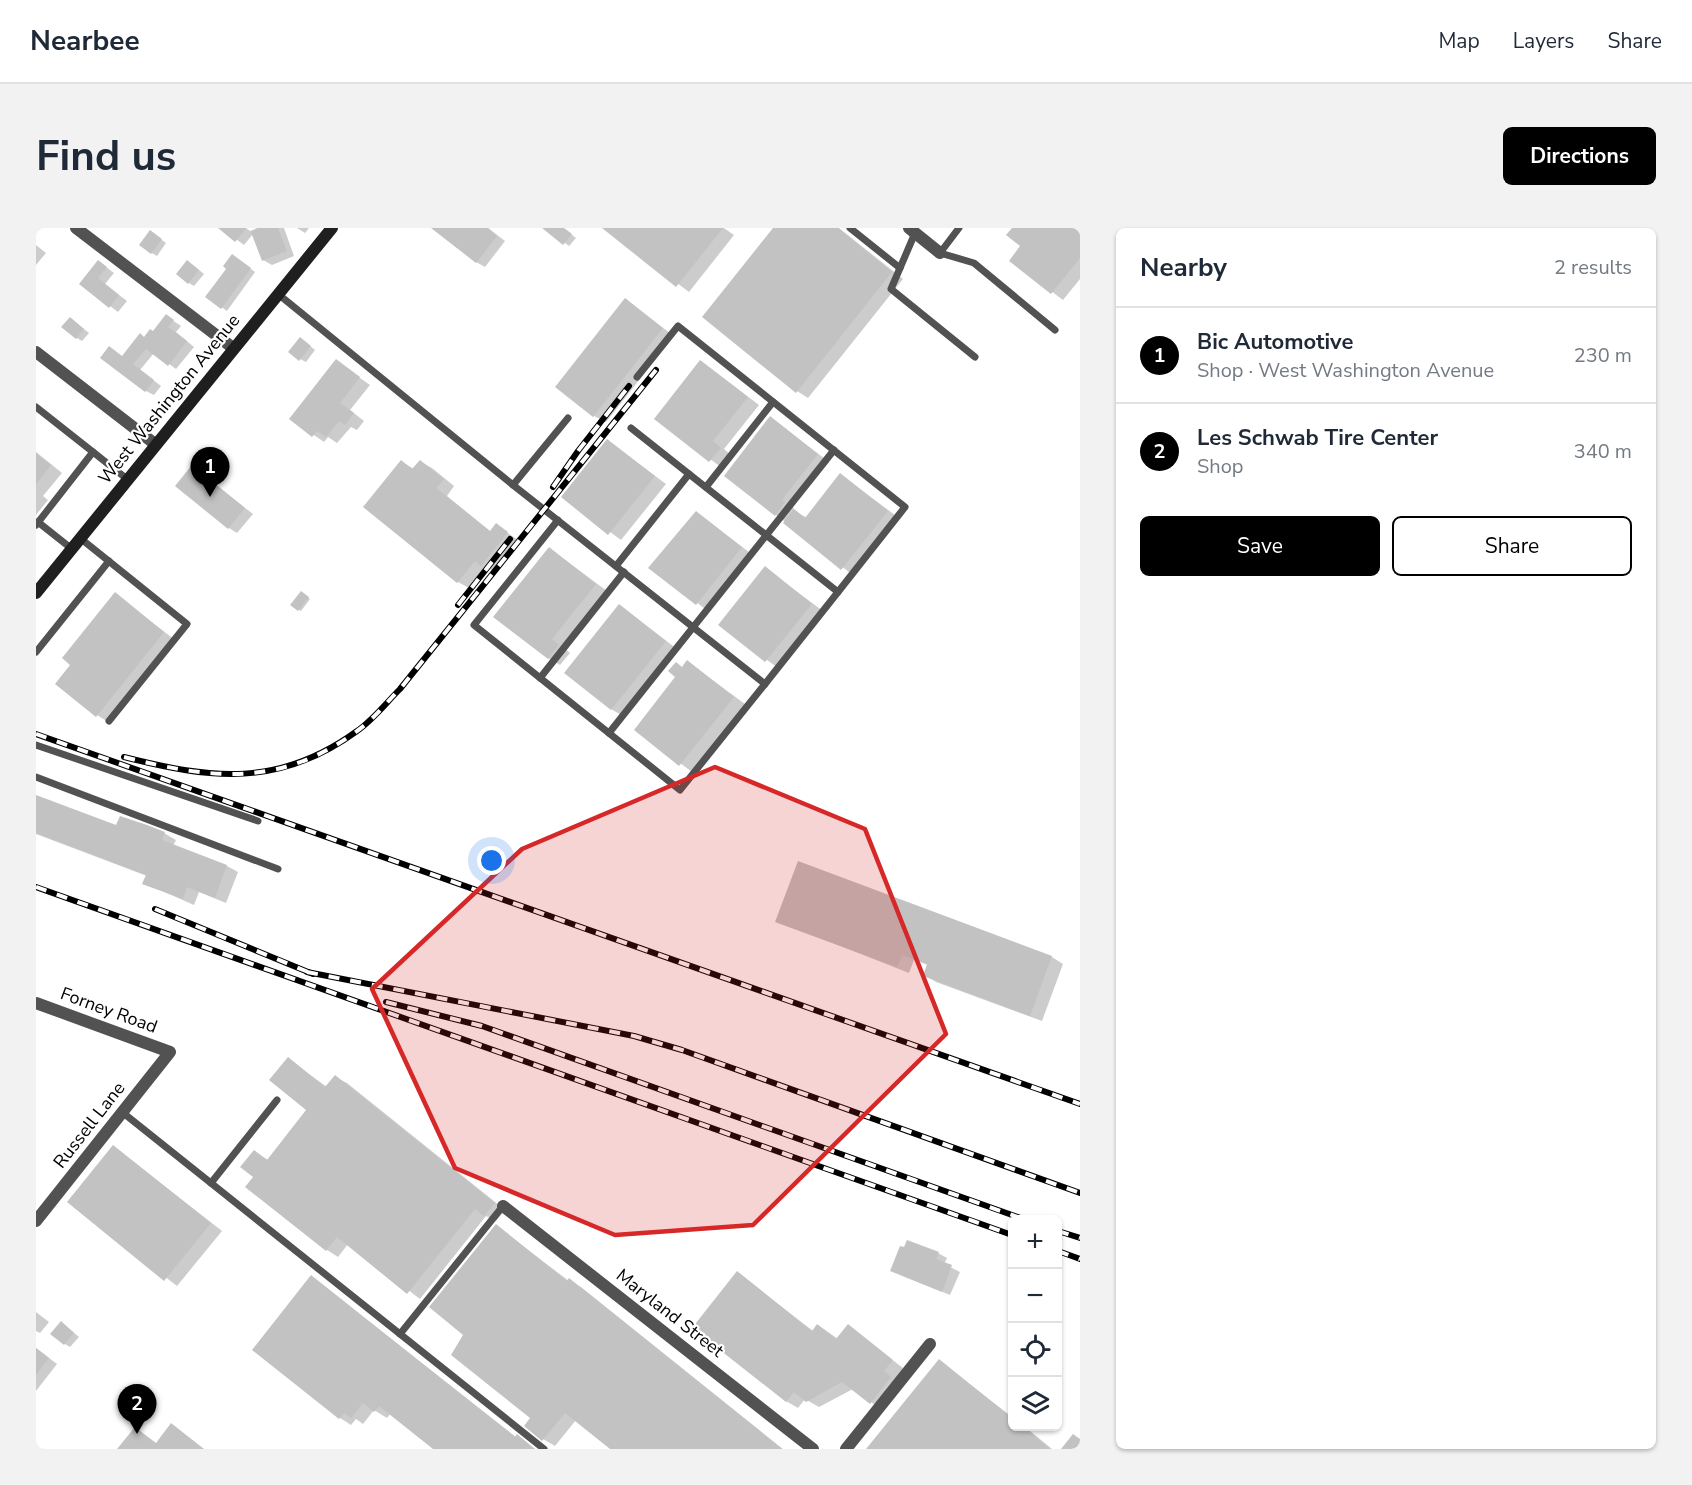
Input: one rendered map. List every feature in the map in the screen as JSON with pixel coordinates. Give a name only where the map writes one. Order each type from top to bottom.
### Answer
[{"type":"main road","name":"West Washington Avenue","points":[[36,593],[332,228]]},
{"type":"street","points":[[76,228],[233,348]]},
{"type":"street","points":[[912,231],[940,253]]},
{"type":"street","points":[[36,352],[155,444]]},
{"type":"street","name":"Forney Road","points":[[36,1002],[170,1052]]},
{"type":"street","name":"Russell Lane","points":[[36,1221],[170,1052]]},
{"type":"street","name":"Maryland Street","points":[[503,1206],[813,1449]]},
{"type":"street","points":[[846,1449],[930,1344]]},
{"type":"lane","points":[[850,228],[900,267]]},
{"type":"lane","points":[[959,228],[940,253],[975,263],[1055,330]]},
{"type":"lane","points":[[912,231],[891,289],[975,357]]},
{"type":"lane","points":[[278,294],[765,684]]},
{"type":"lane","points":[[558,520],[474,626],[680,790],[905,507],[678,326],[637,377]]},
{"type":"lane","points":[[706,487],[773,402]]},
{"type":"lane","points":[[36,407],[127,479]]},
{"type":"lane","points":[[513,484],[568,418]]},
{"type":"lane","points":[[631,428],[837,592]]},
{"type":"lane","points":[[609,733],[834,450]]},
{"type":"lane","points":[[72,549],[37,524],[93,452]]},
{"type":"lane","points":[[616,566],[689,474]]},
{"type":"lane","points":[[80,538],[187,624],[109,721]]},
{"type":"lane","points":[[36,652],[109,561]]},
{"type":"lane","points":[[540,678],[624,572]]},
{"type":"lane","points":[[36,745],[258,821]]},
{"type":"lane","points":[[36,777],[278,869]]},
{"type":"lane","points":[[211,1183],[277,1100]]},
{"type":"lane","points":[[122,1112],[544,1449]]},
{"type":"lane","points":[[400,1334],[503,1206]]},
{"type":"highlighted area","points":[[715,767],[865,829],[946,1034],[753,1225],[615,1235],[455,1168],[372,989],[522,849]]},
{"type":"building","points":[[218,228],[246,228],[235,242]]},
{"type":"building","points":[[259,228],[278,228],[287,251],[262,261],[251,232]]},
{"type":"building","points":[[431,228],[488,228],[497,236],[476,263]]},
{"type":"building","points":[[542,228],[564,228],[572,234],[563,245]]},
{"type":"building","points":[[602,228],[723,228],[676,287]]},
{"type":"building","points":[[773,228],[838,228],[892,272],[796,393],[702,317]]},
{"type":"building","points":[[1012,228],[1076,228],[1080,231],[1080,258],[1051,294],[1009,261],[1020,246],[1006,235]]},
{"type":"building","points":[[150,230],[162,239],[151,254],[139,245]]},
{"type":"building","points":[[232,254],[251,268],[221,309],[205,297],[226,269],[223,266]]},
{"type":"building","points":[[98,260],[107,267],[98,278],[119,295],[109,308],[79,284]]},
{"type":"building","points":[[187,260],[199,270],[188,284],[176,274]]},
{"type":"building","points":[[625,298],[663,328],[593,417],[555,387]]},
{"type":"building","points":[[166,314],[174,320],[168,327],[187,341],[168,366],[146,349],[133,364],[154,380],[145,392],[100,358],[109,346],[122,356],[140,333],[144,337],[150,329],[153,331]]},
{"type":"building","points":[[70,317],[84,329],[76,339],[61,327]]},
{"type":"building","points":[[300,337],[311,346],[299,361],[288,352]]},
{"type":"building","points":[[336,359],[360,377],[340,403],[354,413],[345,425],[339,421],[326,437],[317,431],[312,437],[289,419]]},
{"type":"building","points":[[700,360],[748,397],[713,441],[721,448],[709,462],[654,419]]},
{"type":"building","points":[[770,416],[818,454],[782,500],[785,502],[775,516],[724,476]]},
{"type":"building","points":[[607,439],[655,476],[608,535],[561,497]]},
{"type":"building","points":[[36,453],[51,465],[36,484]]},
{"type":"building","points":[[401,460],[412,469],[420,460],[444,479],[436,488],[490,531],[496,523],[508,532],[481,566],[475,561],[457,583],[363,507]]},
{"type":"building","points":[[192,465],[245,508],[228,529],[175,486]]},
{"type":"building","points":[[840,473],[888,511],[841,570],[783,523],[794,509],[805,518]]},
{"type":"building","points":[[696,511],[742,547],[696,605],[648,568]]},
{"type":"building","points":[[549,547],[596,584],[552,639],[559,645],[548,659],[493,617]]},
{"type":"building","points":[[765,566],[812,604],[765,662],[718,625]]},
{"type":"building","points":[[301,591],[309,597],[298,611],[290,605]]},
{"type":"building","points":[[115,592],[164,632],[96,717],[55,684],[70,665],[62,658]]},
{"type":"building","points":[[619,604],[666,641],[611,710],[564,673]]},
{"type":"building","points":[[687,660],[734,697],[679,766],[634,730],[675,677],[668,671],[676,662],[682,667]]},
{"type":"building","points":[[36,795],[116,825],[120,816],[147,825],[165,832],[162,840],[227,865],[215,898],[187,887],[183,899],[142,884],[146,875],[36,833]]},
{"type":"building","points":[[798,861],[1052,956],[1030,1016],[923,976],[927,964],[902,955],[897,967],[775,922]]},
{"type":"building","points":[[288,1057],[325,1087],[335,1075],[495,1203],[484,1216],[475,1209],[407,1294],[337,1237],[326,1251],[245,1187],[253,1177],[240,1167],[254,1150],[267,1160],[306,1110],[269,1080]]},
{"type":"building","points":[[113,1145],[211,1223],[164,1281],[67,1202]]},
{"type":"building","points":[[496,1224],[567,1281],[569,1278],[782,1449],[610,1449],[565,1413],[542,1441],[524,1426],[530,1418],[451,1355],[463,1335],[429,1307]]},
{"type":"building","points":[[907,1240],[939,1252],[936,1259],[952,1265],[942,1292],[890,1271],[900,1246],[904,1247]]},
{"type":"building","points":[[737,1271],[812,1331],[817,1324],[836,1339],[848,1324],[893,1360],[884,1371],[891,1377],[870,1404],[842,1382],[806,1402],[794,1392],[786,1402],[692,1328]]},
{"type":"building","points":[[311,1275],[515,1437],[517,1434],[535,1449],[433,1449],[379,1406],[374,1412],[363,1403],[351,1418],[344,1413],[339,1419],[252,1350]]},
{"type":"building","points":[[61,1321],[74,1333],[64,1345],[50,1334]]},
{"type":"building","points":[[36,1348],[49,1358],[36,1375]]},
{"type":"building","points":[[939,1359],[1008,1415],[1008,1431],[1029,1431],[1050,1449],[866,1449]]},
{"type":"building","points":[[171,1423],[204,1449],[117,1449],[135,1427],[156,1443]]},
{"type":"building","points":[[1073,1434],[1080,1439],[1080,1449],[1061,1449]]},
{"type":"railway","points":[[124,757],[186,770],[244,774],[272,770],[300,762],[328,749],[363,727],[400,689],[656,370]]},
{"type":"railway","points":[[553,487],[629,386]]},
{"type":"railway","points":[[458,605],[510,539]]},
{"type":"railway","points":[[36,734],[1080,1104]]},
{"type":"railway","points":[[36,887],[1008,1234]]},
{"type":"railway","points":[[155,909],[313,974]]},
{"type":"railway","points":[[307,972],[634,1036],[682,1050],[1080,1193]]},
{"type":"railway","points":[[386,1002],[482,1026],[1012,1215]]},
{"type":"railway","points":[[1062,1232],[1080,1238]]},
{"type":"railway","points":[[1062,1252],[1080,1259]]},
{"type":"place","name":"Bic Automotive","points":[[210,497]]},
{"type":"place","name":"Les Schwab Tire Center","points":[[137,1434]]}]
